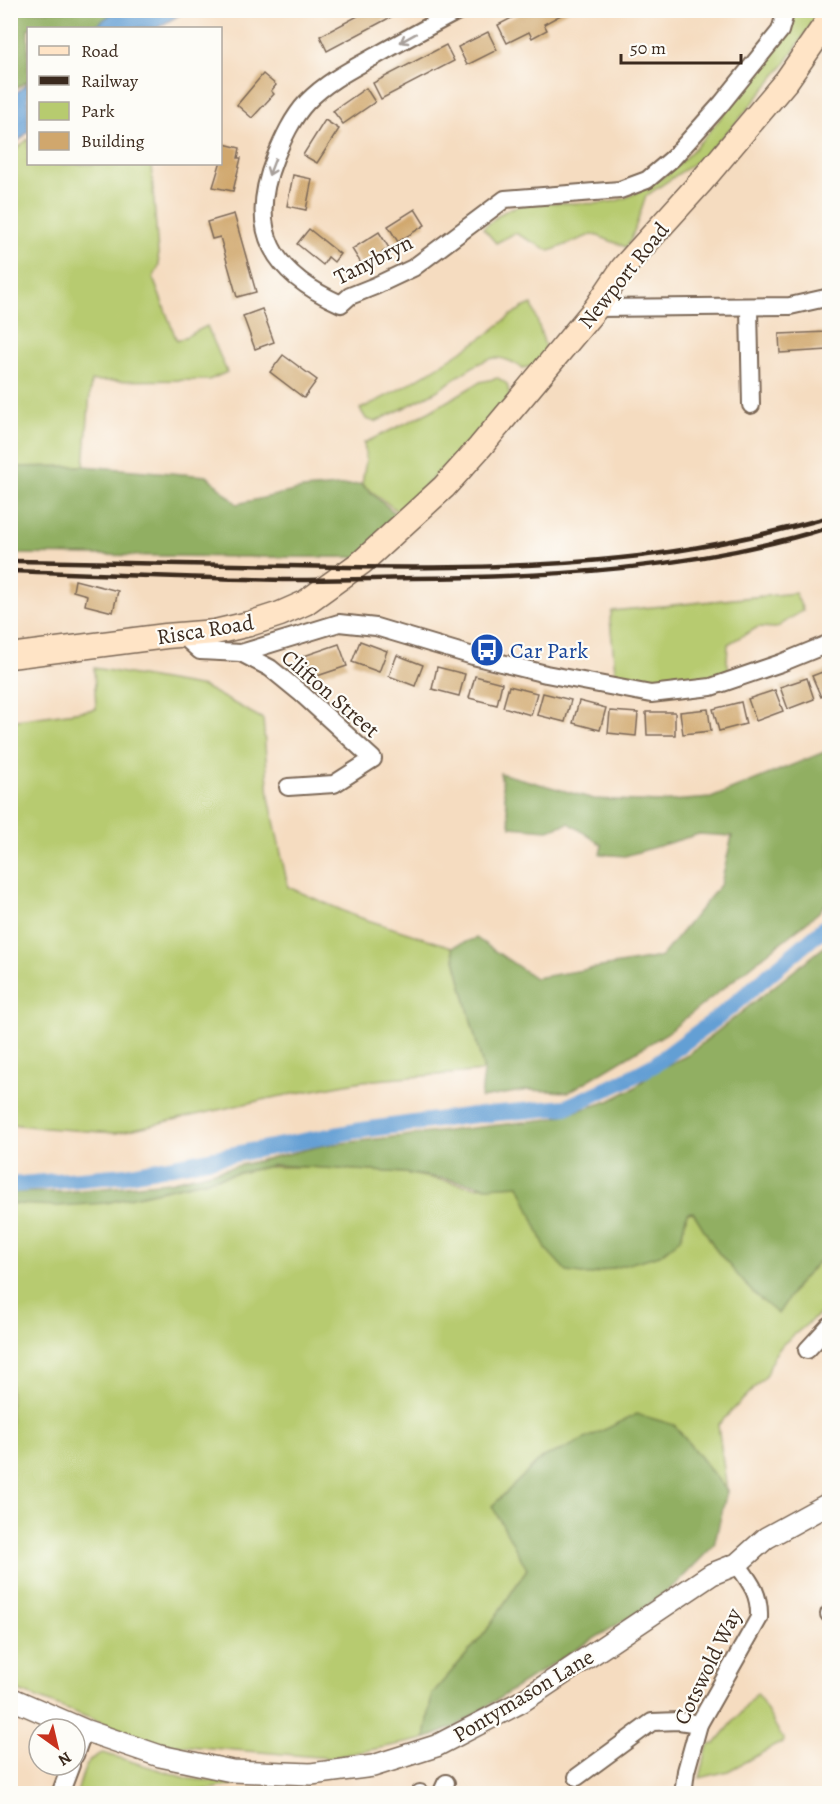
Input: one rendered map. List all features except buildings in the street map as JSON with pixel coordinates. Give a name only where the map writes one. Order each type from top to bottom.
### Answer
[{"type":"main road","name":"Newport Road","points":[[405,523],[444,487],[473,455],[596,308],[623,268],[700,183],[787,80],[830,18]]},
{"type":"main road","name":"Risca Road","points":[[10,657],[166,636],[215,632],[280,614],[305,603],[362,562],[405,523]]},
{"type":"street","name":"Tanybryn","points":[[460,10],[370,58],[330,83],[307,103],[293,121],[272,167],[264,202],[263,219],[269,240],[278,258],[300,282],[341,304],[350,296],[413,268],[505,199],[620,190],[647,180],[673,158],[722,103],[780,31],[786,10]]},
{"type":"street","points":[[596,308],[749,308],[790,306],[830,297]]},
{"type":"street","points":[[749,308],[751,405]]},
{"type":"street","points":[[183,636],[201,651],[241,653],[339,623],[376,627],[474,656],[546,674],[651,694],[711,687],[830,643]]},
{"type":"street","name":"Clifton Street","points":[[241,653],[270,668],[373,759],[334,784],[288,787]]},
{"type":"street","points":[[807,1350],[830,1325]]},
{"type":"street","name":"Pontymason Lane","points":[[87,1731],[160,1756],[232,1771],[311,1773],[373,1766],[436,1746],[512,1707],[712,1574],[737,1564],[766,1538],[830,1503]]},
{"type":"street","name":"Cotswold Way","points":[[683,1794],[686,1771],[699,1724],[759,1618],[760,1602],[749,1580],[737,1564]]},
{"type":"street","name":"Pontymason Lane","points":[[10,1698],[54,1717]]},
{"type":"street","points":[[577,1777],[652,1722],[679,1721],[699,1724]]},
{"type":"street","points":[[60,1794],[66,1777]]},
{"type":"green space","points":[[11,11],[144,11],[116,27],[27,27],[27,82],[11,91]]},
{"type":"green space","points":[[795,11],[820,11],[785,64],[737,122],[700,159],[646,196],[631,240],[626,247],[593,234],[550,251],[515,233],[496,243],[483,228],[509,209],[523,205],[551,202],[594,204],[608,202],[633,195],[662,178],[691,152],[725,112],[778,43],[789,27]]},
{"type":"green space","points":[[27,140],[27,165],[151,165],[159,266],[153,278],[177,341],[207,326],[227,372],[209,380],[91,381],[84,466],[11,467],[10,154]]},
{"type":"green space","points":[[532,304],[547,352],[533,366],[523,368],[504,359],[491,359],[474,366],[433,393],[375,422],[366,419],[360,409],[423,376],[483,337],[519,310]]},
{"type":"green space","points":[[498,378],[507,384],[510,397],[400,513],[362,484],[366,460],[364,443],[429,412],[480,382]]},
{"type":"green space","points":[[84,466],[207,476],[237,504],[303,489],[361,484],[397,515],[363,557],[11,554],[10,467]]},
{"type":"green space","points":[[795,593],[803,610],[776,628],[758,627],[728,644],[727,661],[731,676],[681,685],[645,686],[616,680],[610,619],[612,611]]},
{"type":"green space","points":[[94,668],[204,687],[263,719],[269,797],[288,887],[355,916],[452,947],[484,1071],[362,1081],[271,1098],[116,1133],[11,1124],[10,721],[96,709]]},
{"type":"green space","points":[[829,750],[829,899],[819,912],[667,1033],[569,1092],[528,1090],[481,1098],[484,1071],[452,947],[476,938],[535,978],[661,957],[721,884],[732,836],[699,834],[625,856],[600,854],[602,845],[569,823],[548,830],[511,827],[500,773],[594,799],[658,802],[711,798]]},
{"type":"green space","points":[[829,943],[829,1250],[797,1285],[778,1314],[753,1293],[717,1251],[693,1212],[687,1213],[681,1238],[660,1255],[589,1275],[567,1272],[546,1249],[519,1185],[487,1187],[405,1173],[274,1165],[106,1203],[58,1206],[11,1204],[11,1192],[63,1192],[169,1182],[325,1145],[550,1119],[609,1101],[634,1088],[655,1071],[686,1056]]},
{"type":"green space","points":[[266,1167],[309,1167],[405,1173],[475,1187],[519,1185],[529,1207],[681,1238],[687,1213],[694,1212],[717,1251],[778,1313],[797,1285],[829,1250],[829,1306],[783,1344],[773,1357],[767,1375],[718,1425],[727,1491],[674,1425],[562,1450],[543,1457],[493,1506],[527,1569],[485,1633],[432,1694],[425,1739],[329,1758],[155,1743],[11,1688],[10,1204],[106,1203]]},
{"type":"green space","points":[[637,1414],[674,1425],[727,1491],[714,1545],[677,1583],[638,1612],[455,1727],[425,1739],[432,1694],[485,1633],[527,1569],[492,1506],[543,1457]]},
{"type":"green space","points":[[757,1693],[784,1741],[728,1771],[700,1778],[708,1745],[715,1744]]},
{"type":"green space","points":[[103,1753],[190,1779],[241,1783],[191,1793],[77,1793],[81,1777],[87,1777],[87,1766],[97,1755]]},
{"type":"water","points":[[115,10],[186,11],[159,27],[94,27]]},
{"type":"water","points":[[27,84],[27,133],[11,148],[11,97]]},
{"type":"waterway","points":[[10,1185],[126,1175],[355,1131],[466,1116],[566,1107],[654,1065],[720,1016],[830,923]]},
{"type":"railway","points":[[10,561],[380,567],[552,564],[648,555],[700,547],[830,517]]},
{"type":"railway","points":[[10,571],[282,580],[518,576],[624,568],[728,553],[830,527]]},
{"type":"place","name":"Car Park","points":[[487,650]]}]
